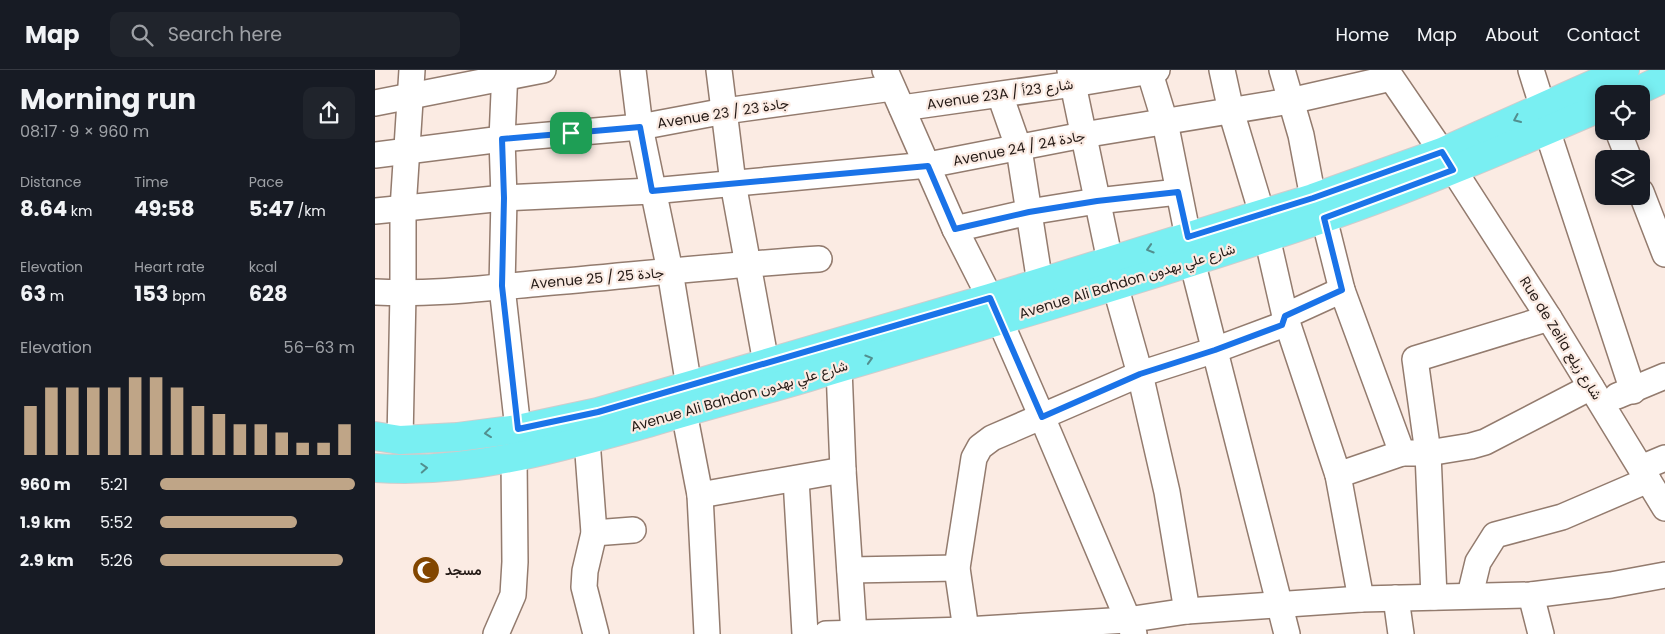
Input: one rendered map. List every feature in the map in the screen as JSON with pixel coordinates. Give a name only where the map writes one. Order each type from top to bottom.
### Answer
[{"type":"main road","points":[[1650,85],[1665,78]]},
{"type":"main road","name":"Avenue Ali Bahdon شارع علي بهدون","points":[[375,468],[396,469],[454,466],[514,458],[587,440],[689,402],[766,363],[994,309],[1319,208],[1447,161],[1545,119],[1607,82]]},
{"type":"main road","name":"Avenue Ali Bahdon شارع علي بهدون","points":[[387,438],[457,437],[518,429],[598,412],[689,402],[839,368],[994,309],[1039,283],[1112,273]]},
{"type":"street","points":[[387,438],[403,293],[403,209],[412,70]]},
{"type":"street","points":[[375,103],[410,97],[505,74],[543,70]]},
{"type":"street","points":[[633,70],[640,127],[670,271],[689,402],[700,495],[707,634]]},
{"type":"street","points":[[719,70],[733,183],[766,363]]},
{"type":"street","points":[[1222,70],[1231,111],[1265,225],[1285,316],[1338,475],[1361,598]]},
{"type":"street","points":[[1281,70],[1301,135],[1342,290],[1402,452]]},
{"type":"street","points":[[1531,70],[1633,391]]},
{"type":"street","points":[[1152,71],[1165,122],[1190,249],[1287,634]]},
{"type":"street","name":"Avenue 23A / شارع 23أ","points":[[893,89],[1000,94],[1071,77],[1152,71]]},
{"type":"street","points":[[505,74],[502,139],[504,198],[502,286],[518,429]]},
{"type":"street","name":"Avenue 24 / جادة 24","points":[[375,211],[504,198],[652,191],[928,166],[1083,135],[1290,101],[1388,74]]},
{"type":"street","name":"Rue de Zeila شارع زيلع","points":[[1388,74],[1549,318],[1665,508]]},
{"type":"street","points":[[1071,77],[1112,273],[1140,374],[1167,492],[1187,611]]},
{"type":"street","points":[[893,89],[1042,417],[1130,627]]},
{"type":"street","name":"Avenue 23 / جادة 23","points":[[375,155],[502,139],[640,127],[725,111],[893,89]]},
{"type":"street","points":[[1000,94],[1019,149],[1039,283]]},
{"type":"street","points":[[955,229],[1029,212],[1097,201],[1178,192]]},
{"type":"street","points":[[1646,205],[1665,254]]},
{"type":"street","name":"Avenue 25 / جادة 25","points":[[375,292],[403,293],[502,286],[747,263],[819,259]]},
{"type":"street","points":[[966,630],[957,568],[974,458],[980,447],[992,438],[1140,374],[1215,350],[1282,325],[1285,316],[1342,290]]},
{"type":"street","points":[[1434,597],[1428,453],[1415,359],[1549,318]]},
{"type":"street","points":[[839,368],[843,470],[854,634]]},
{"type":"street","points":[[1338,475],[1402,452],[1428,453],[1485,442],[1596,394],[1633,391],[1665,376]]},
{"type":"street","points":[[587,440],[594,533],[585,571],[584,587],[596,634]]},
{"type":"street","points":[[496,634],[513,595],[515,562],[514,458]]},
{"type":"street","points":[[1470,596],[1478,562],[1495,536],[1562,517],[1645,474],[1665,458]]},
{"type":"street","points":[[700,495],[843,470]]},
{"type":"street","points":[[796,479],[805,634]]},
{"type":"street","points":[[594,533],[633,530]]},
{"type":"street","points":[[850,570],[957,568]]},
{"type":"street","points":[[826,634],[1130,627],[1187,611],[1361,598],[1531,595],[1611,585],[1665,575]]},
{"type":"street","points":[[1531,595],[1541,634]]},
{"type":"street","points":[[1396,598],[1401,634]]},
{"type":"place","name":"مسجد","points":[[426,570]]},
{"type":"route","points":[[640,127],[652,191],[928,166],[955,229],[1029,212],[1097,201],[1178,192],[1188,237],[1313,198],[1442,152],[1453,170],[1324,218],[1342,290],[1285,316],[1282,325],[1215,350],[1140,374],[1042,417],[990,298],[598,412],[518,429],[502,286],[504,198],[502,139],[571,133],[640,127]]}]
